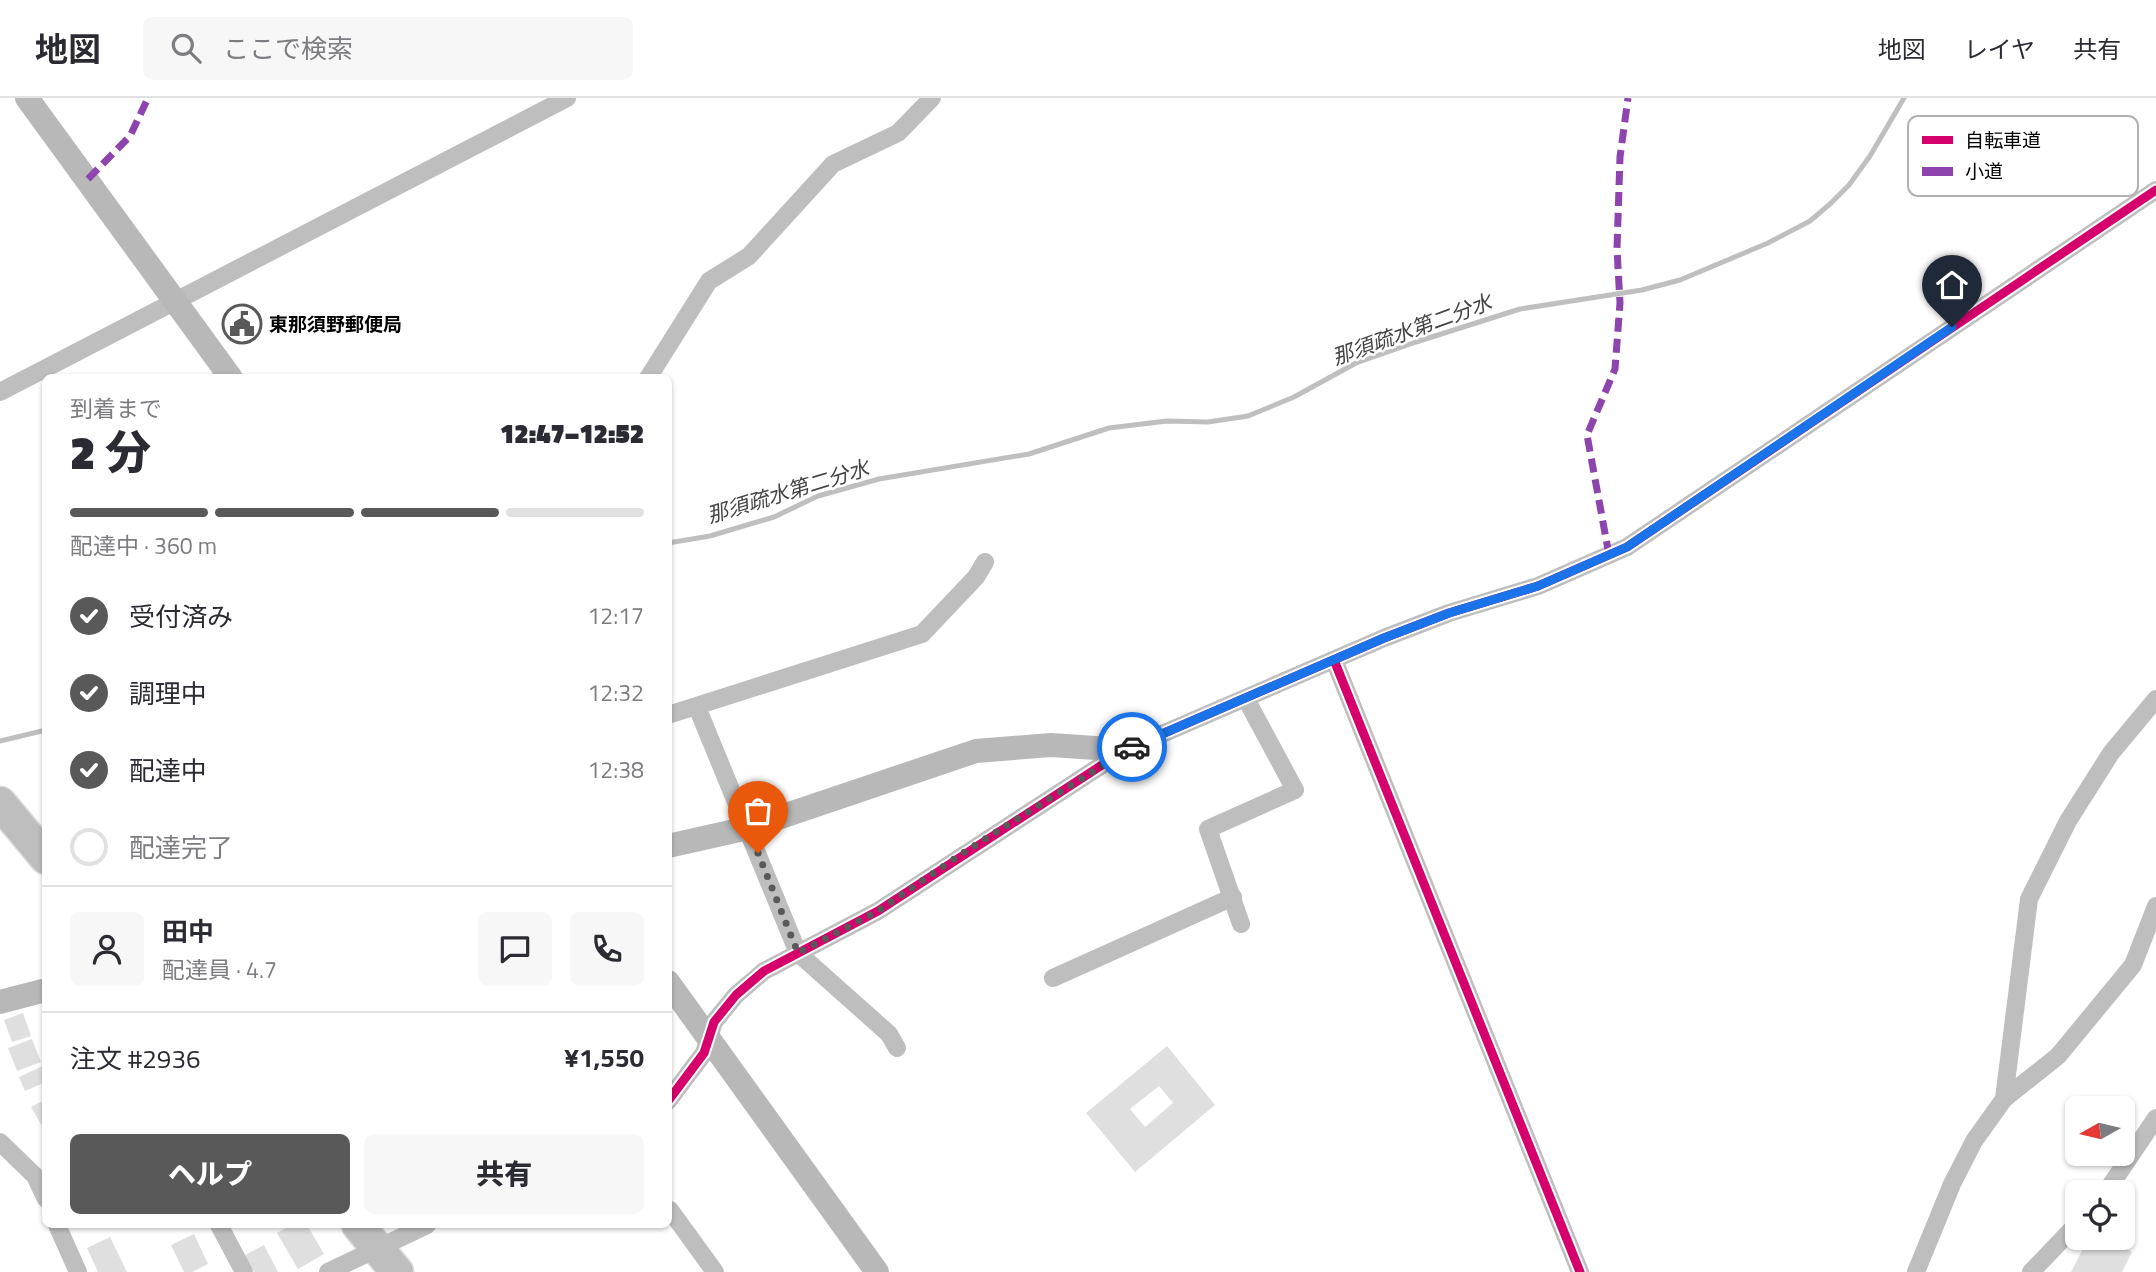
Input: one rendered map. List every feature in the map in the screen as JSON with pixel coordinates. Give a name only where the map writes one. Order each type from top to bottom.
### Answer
[{"type":"highway","points":[[0,803],[42,853]]},
{"type":"highway","points":[[367,1236],[397,1272]]},
{"type":"street","points":[[27,98],[228,374]]},
{"type":"street","points":[[0,391],[567,98]]},
{"type":"street","points":[[651,374],[709,281],[749,256],[833,164],[898,133],[932,98]]},
{"type":"street","points":[[672,1096],[704,1053],[714,1022],[736,995],[764,971],[878,911],[1125,750],[1449,613],[1538,586],[1627,547],[2156,190]]},
{"type":"street","points":[[672,714],[922,634],[976,576],[985,562]]},
{"type":"street","points":[[1334,660],[1580,1272]]},
{"type":"street","points":[[1241,924],[1208,829],[1294,790],[1246,699]]},
{"type":"street","points":[[2004,1100],[2029,899],[2082,798],[2111,753],[2156,699]]},
{"type":"street","points":[[697,707],[798,953],[889,1034],[897,1048]]},
{"type":"street","points":[[672,845],[748,828],[976,751],[1052,745],[1125,750]]},
{"type":"street","points":[[1053,978],[1233,897]]},
{"type":"street","points":[[1916,1272],[1952,1184],[1974,1141],[2004,1100],[2058,1056],[2133,965],[2156,906]]},
{"type":"street","points":[[672,987],[877,1272]]},
{"type":"street","points":[[0,1002],[42,991]]},
{"type":"street","points":[[2114,1180],[2156,1118]]},
{"type":"street","points":[[0,1142],[35,1176],[42,1191]]},
{"type":"street","points":[[672,1213],[715,1272]]},
{"type":"street","points":[[58,1228],[78,1272]]},
{"type":"street","points":[[221,1228],[244,1272]]},
{"type":"street","points":[[328,1272],[367,1236],[411,1228]]},
{"type":"street","points":[[2031,1272],[2065,1237]]},
{"type":"building","name":"東那須野郵便局","points":[[240,307],[259,325],[243,342],[224,324]]},
{"type":"building","points":[[23,1013],[31,1036],[12,1042],[4,1020]]},
{"type":"building","points":[[32,1039],[41,1062],[17,1071],[8,1048]]},
{"type":"building","points":[[1167,1046],[1215,1105],[1135,1172],[1086,1113]],"holes":[[[1159,1086],[1173,1103],[1145,1127],[1130,1109]]]},
{"type":"building","points":[[42,1066],[42,1084],[25,1091],[19,1077]]},
{"type":"building","points":[[42,1101],[42,1126],[31,1107]]},
{"type":"building","points":[[286,1228],[309,1228],[324,1254],[298,1269],[277,1233]]},
{"type":"building","points":[[194,1234],[208,1264],[192,1272],[184,1272],[171,1245]]},
{"type":"building","points":[[110,1237],[127,1272],[98,1272],[87,1248]]},
{"type":"building","points":[[264,1245],[278,1272],[254,1272],[245,1255]]},
{"type":"building","points":[[2082,1250],[2132,1252],[2122,1272],[2071,1272]]},
{"type":"waterway","name":"那須疏水第二分水","points":[[672,542],[710,536],[774,517],[818,496],[879,479],[1029,454],[1109,428],[1167,421],[1208,422],[1248,416],[1294,397],[1356,363],[1520,309],[1642,290],[1680,280],[1768,243],[1810,221],[1849,185],[1870,156],[1904,98]]},
{"type":"waterway","name":"那須疏水第二分水","points":[[0,741],[42,731]]},
{"type":"marked path","points":[[88,179],[130,136],[148,98]]},
{"type":"marked path","points":[[1609,555],[1587,435],[1615,369],[1620,303],[1617,249],[1620,157],[1628,98]]},
{"type":"cycle path","points":[[672,1096],[704,1053],[714,1022],[736,995],[764,971],[878,911],[1125,750],[1384,638],[1449,613],[1538,586],[1627,547],[2156,190]]},
{"type":"cycle path","points":[[1334,660],[1580,1272]]},
{"type":"way so far","points":[[758,853],[798,953],[878,911],[966,851],[1132,747]]},
{"type":"place","name":"東那須野郵便局","points":[[242,324]]},
{"type":"route","points":[[1132,747],[1384,638],[1449,613],[1538,586],[1627,547],[1952,327]]}]
